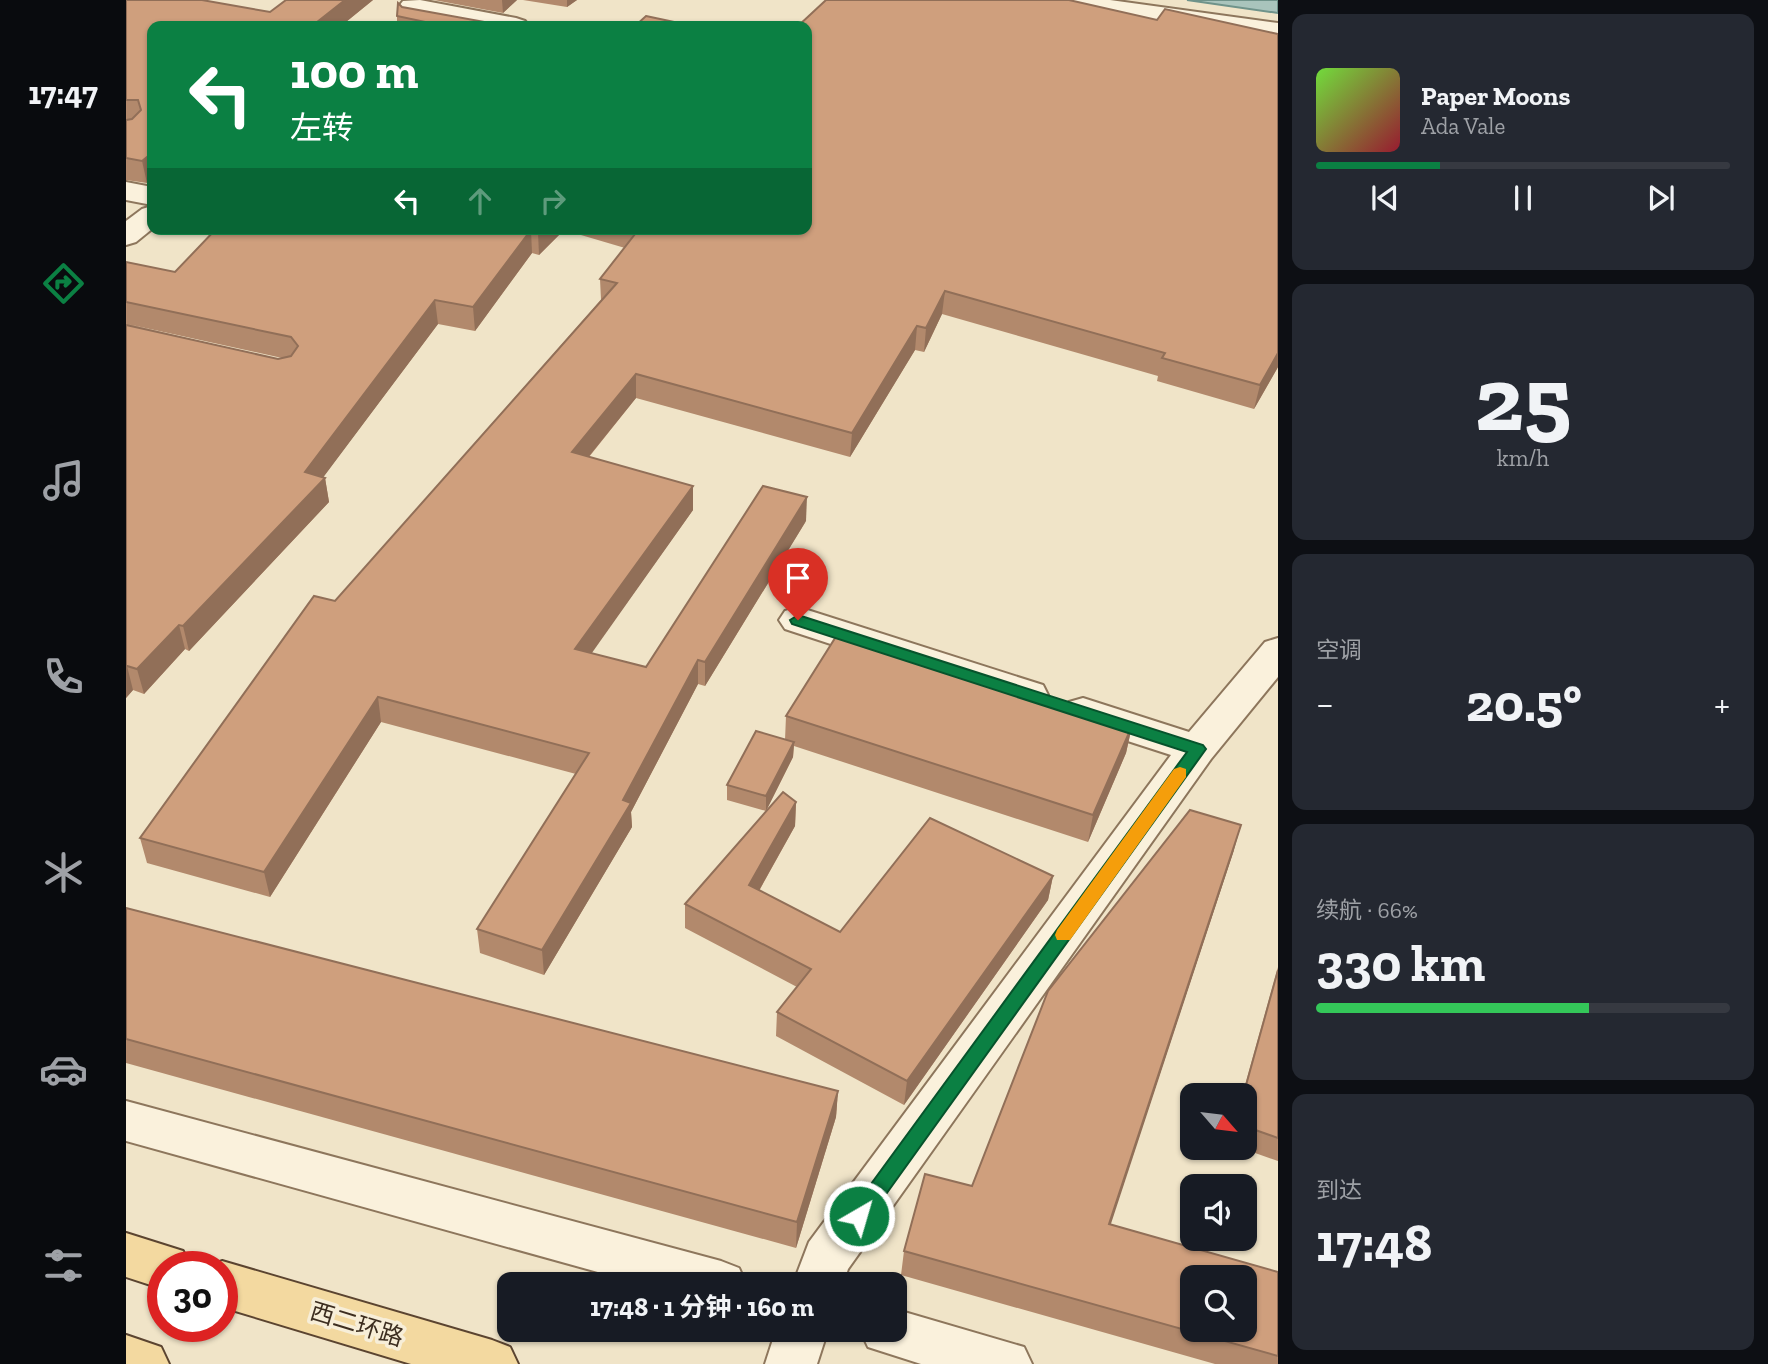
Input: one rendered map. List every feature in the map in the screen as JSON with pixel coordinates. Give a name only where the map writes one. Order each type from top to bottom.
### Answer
[{"type":"main road","points":[[126,1255],[147,1261]]},
{"type":"main road","name":"西二环路","points":[[238,1289],[492,1364]]},
{"type":"main road","points":[[126,1359],[143,1364]]},
{"type":"street","points":[[1056,0],[1278,31]]},
{"type":"street","points":[[409,8],[486,21]]},
{"type":"street","points":[[126,191],[147,195]]},
{"type":"street","points":[[126,236],[147,219]]},
{"type":"street","points":[[798,620],[1197,749]]},
{"type":"street","points":[[822,1272],[827,1258],[891,1174],[1197,749],[1278,651]]},
{"type":"street","points":[[126,1121],[677,1272]]},
{"type":"street","points":[[907,1336],[1006,1364]]},
{"type":"street","points":[[791,1364],[798,1342]]},
{"type":"water","points":[[1187,0],[1278,0],[1278,13]]},
{"type":"building","points":[[126,0],[202,0],[270,12],[286,0],[345,0],[318,21],[147,21],[147,157],[142,161],[126,158],[126,120],[132,119],[141,110],[138,100],[126,100]]},
{"type":"building","points":[[826,0],[1069,0],[1157,20],[1165,9],[1278,34],[1278,353],[1260,385],[1162,358],[1165,353],[945,291],[926,328],[917,326],[852,433],[636,374],[572,452],[693,486],[575,649],[646,667],[763,486],[807,497],[705,662],[698,660],[623,800],[631,803],[542,950],[477,929],[589,753],[378,697],[264,872],[140,838],[314,596],[335,601],[617,283],[600,279],[634,235],[812,235],[812,21],[803,21]]},
{"type":"building","points":[[398,3],[402,7],[479,21],[420,21],[397,16]]},
{"type":"building","points":[[646,16],[670,21],[640,21]]},
{"type":"building","points":[[210,235],[527,235],[473,307],[435,300],[305,472],[325,478],[183,626],[179,625],[137,669],[126,667],[126,325],[278,359],[291,356],[298,346],[291,337],[126,302],[126,262],[175,272]]},
{"type":"building","points":[[837,635],[1132,726],[1093,815],[786,716]]},
{"type":"building","points":[[756,731],[794,742],[766,796],[727,785]]},
{"type":"building","points":[[783,792],[796,802],[749,885],[840,932],[930,818],[1053,876],[907,1081],[777,1012],[811,969],[685,904]]},
{"type":"building","points":[[1190,810],[1241,825],[1109,1224],[1180,1244],[1180,1251],[1204,1251],[1253,1265],[1180,1265],[1180,1328],[904,1251],[925,1174],[972,1186],[1048,991]]},
{"type":"building","points":[[126,908],[838,1091],[797,1222],[126,1039]]},
{"type":"building","points":[[1278,970],[1278,1138],[1257,1131],[1257,1083],[1247,1083]]},
{"type":"building","points":[[1257,1266],[1278,1272],[1278,1356],[1228,1342],[1257,1342]]},
{"type":"slow traffic","points":[[1064,935],[1180,773]]},
{"type":"route","points":[[798,620],[1197,749],[859,1216]]}]
